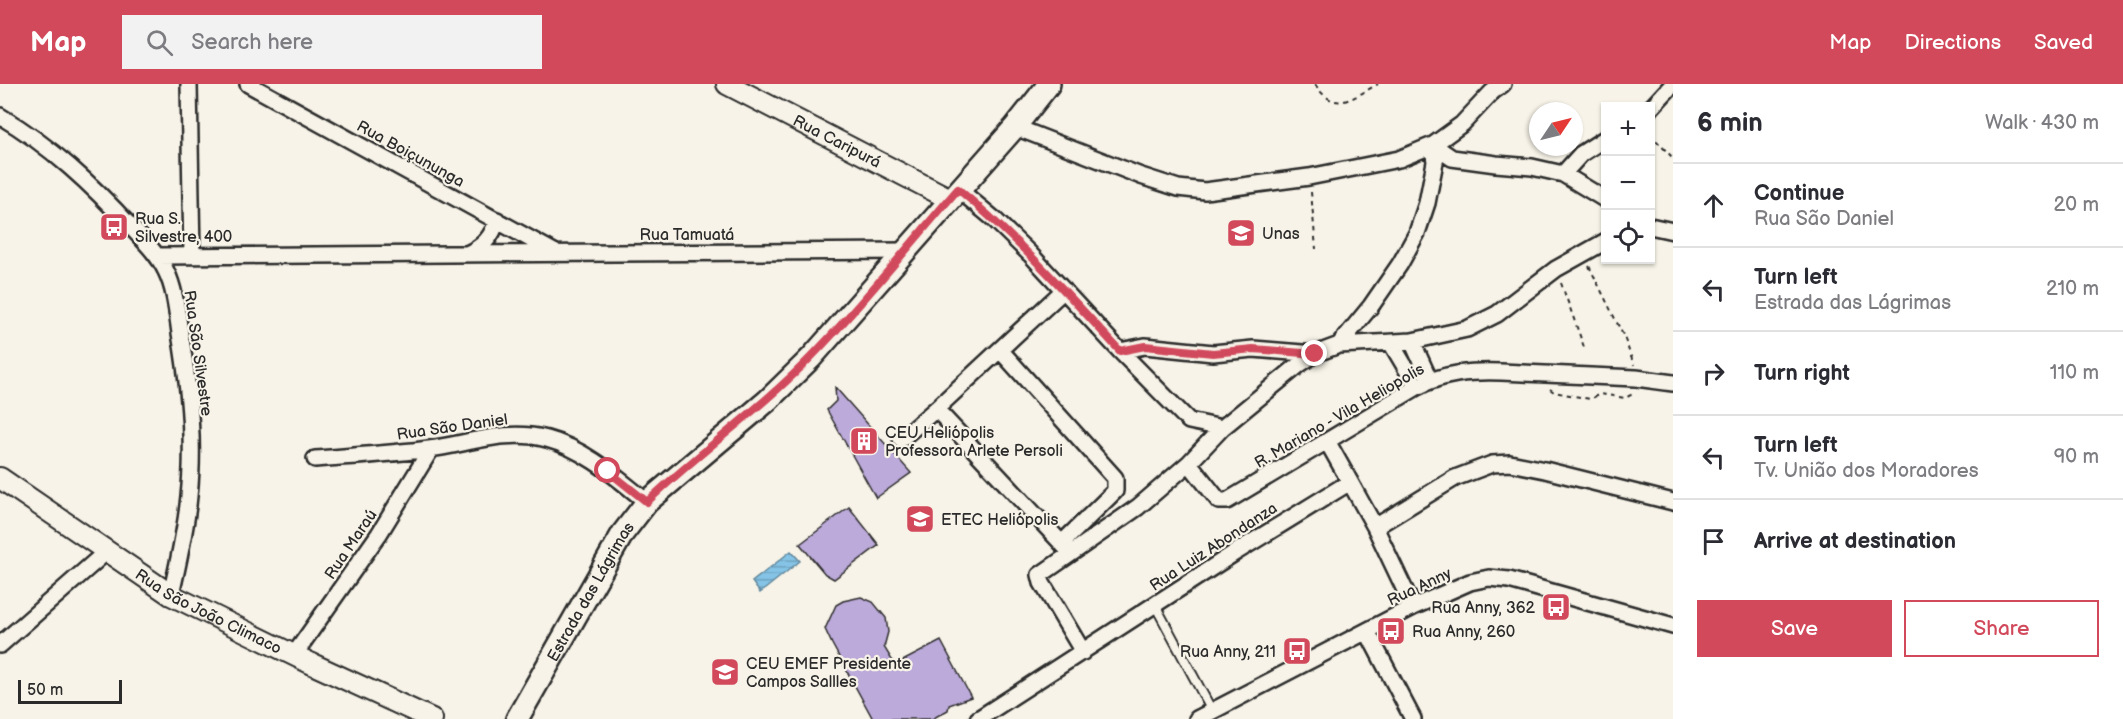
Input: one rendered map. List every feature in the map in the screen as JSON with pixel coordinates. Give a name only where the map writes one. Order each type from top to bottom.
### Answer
[{"type":"main road","name":"Estrada das Lágrimas","points":[[517,719],[623,533],[647,502],[767,401],[819,350],[1015,127],[1049,84]]},
{"type":"street","points":[[189,84],[192,256]]},
{"type":"street","name":"Rua Boiçununga","points":[[248,84],[556,253]]},
{"type":"street","name":"Rua Caripurá","points":[[727,84],[954,194]]},
{"type":"street","points":[[1015,127],[1094,159],[1178,188],[1205,191],[1310,177],[1399,159],[1433,145],[1462,124],[1492,92],[1503,84]]},
{"type":"street","points":[[1655,104],[1673,84]]},
{"type":"street","name":"Rua São Silvestre","points":[[0,117],[42,142],[82,176],[157,256],[173,290],[188,383],[191,433],[189,495],[171,595]]},
{"type":"street","points":[[1563,174],[1581,153],[1601,140]]},
{"type":"street","points":[[1433,145],[1452,158],[1532,167],[1563,174],[1601,198]]},
{"type":"street","points":[[1340,345],[1383,290],[1417,233],[1427,203],[1435,162],[1433,145]]},
{"type":"street","points":[[954,194],[994,219],[1189,421],[1222,428]]},
{"type":"street","points":[[467,254],[489,239],[494,232],[497,220]]},
{"type":"street","points":[[1655,227],[1673,231]]},
{"type":"street","points":[[1066,548],[1102,534],[1138,507],[1189,463],[1222,428],[1315,354],[1340,345],[1412,342],[1454,333],[1483,322],[1556,269],[1601,243]]},
{"type":"street","name":"Rua Tamuatá","points":[[157,256],[907,251]]},
{"type":"street","points":[[901,439],[1064,290]]},
{"type":"street","points":[[1412,342],[1424,384]]},
{"type":"street","points":[[1391,343],[1424,384]]},
{"type":"street","points":[[1120,351],[1145,346],[1213,353],[1253,349],[1315,354]]},
{"type":"street","points":[[1000,350],[1115,478],[1115,491],[1040,575],[1040,579],[1083,652]]},
{"type":"street","name":"R. Mariano - Vila Heliopolis","points":[[1189,463],[1219,501],[1223,502],[1424,384],[1451,374],[1479,371],[1639,384],[1673,383]]},
{"type":"street","points":[[936,409],[1066,548]]},
{"type":"street","name":"Rua São Daniel","points":[[315,459],[430,449],[521,434],[548,439],[574,450],[600,466],[647,502]]},
{"type":"street","points":[[1327,441],[1375,527],[1413,607]]},
{"type":"street","name":"Rua Maraú","points":[[294,655],[380,534],[430,449]]},
{"type":"street","points":[[1375,527],[1455,477],[1492,464],[1510,463],[1545,470],[1673,502]]},
{"type":"street","name":"Rua São João Climaco","points":[[0,478],[171,595],[432,719]]},
{"type":"street","name":"Rua Luiz Abondanza","points":[[978,719],[1236,552],[1350,482]]},
{"type":"street","points":[[0,645],[106,552]]},
{"type":"street","name":"Rua Anny","points":[[1197,719],[1413,607],[1470,582],[1489,578],[1540,587],[1673,626]]},
{"type":"street","points":[[1367,631],[1413,719]]},
{"type":"lane","points":[[1155,605],[1212,711]]},
{"type":"path","points":[[1315,84],[1323,96],[1336,103],[1345,101],[1378,84]]},
{"type":"path","points":[[1655,139],[1673,158]]},
{"type":"path","points":[[1310,177],[1316,249]]},
{"type":"path","points":[[1564,393],[1590,399],[1600,394],[1625,398],[1639,384],[1624,337],[1583,253]]},
{"type":"path","points":[[1556,269],[1584,346]]},
{"type":"water","points":[[791,551],[800,561],[760,593],[752,582]]},
{"type":"building","name":"CEU Heliópolis Professora Arlete Persoli","points":[[835,387],[911,473],[876,498],[827,410],[836,401]]},
{"type":"building","points":[[849,507],[879,545],[834,579],[825,574],[800,544]]},
{"type":"building","points":[[861,597],[873,602],[886,618],[888,632],[884,647],[895,665],[941,641],[971,697],[949,705],[948,710],[932,719],[873,719],[825,629],[836,605]]},
{"type":"waterway","points":[[1628,385],[1638,386]]},
{"type":"place","name":"Rua S. Silvestre, 400","points":[[114,227]]},
{"type":"place","name":"Unas","points":[[1241,233]]},
{"type":"place","name":"CEU Heliópolis Professora Arlete Persoli","points":[[864,441]]},
{"type":"place","name":"ETEC Heliópolis","points":[[920,519]]},
{"type":"place","name":"Rua Anny, 362","points":[[1556,607]]},
{"type":"place","name":"Rua Anny, 260","points":[[1391,631]]},
{"type":"place","name":"Rua Anny, 211","points":[[1297,651]]},
{"type":"place","name":"CEU EMEF Presidente Campos Sallles","points":[[725,672]]},
{"type":"route","points":[[608,471],[647,502],[767,401],[811,358],[907,251],[958,189],[994,219],[1030,254],[1120,351],[1145,346],[1213,353],[1253,349],[1315,354]]}]
